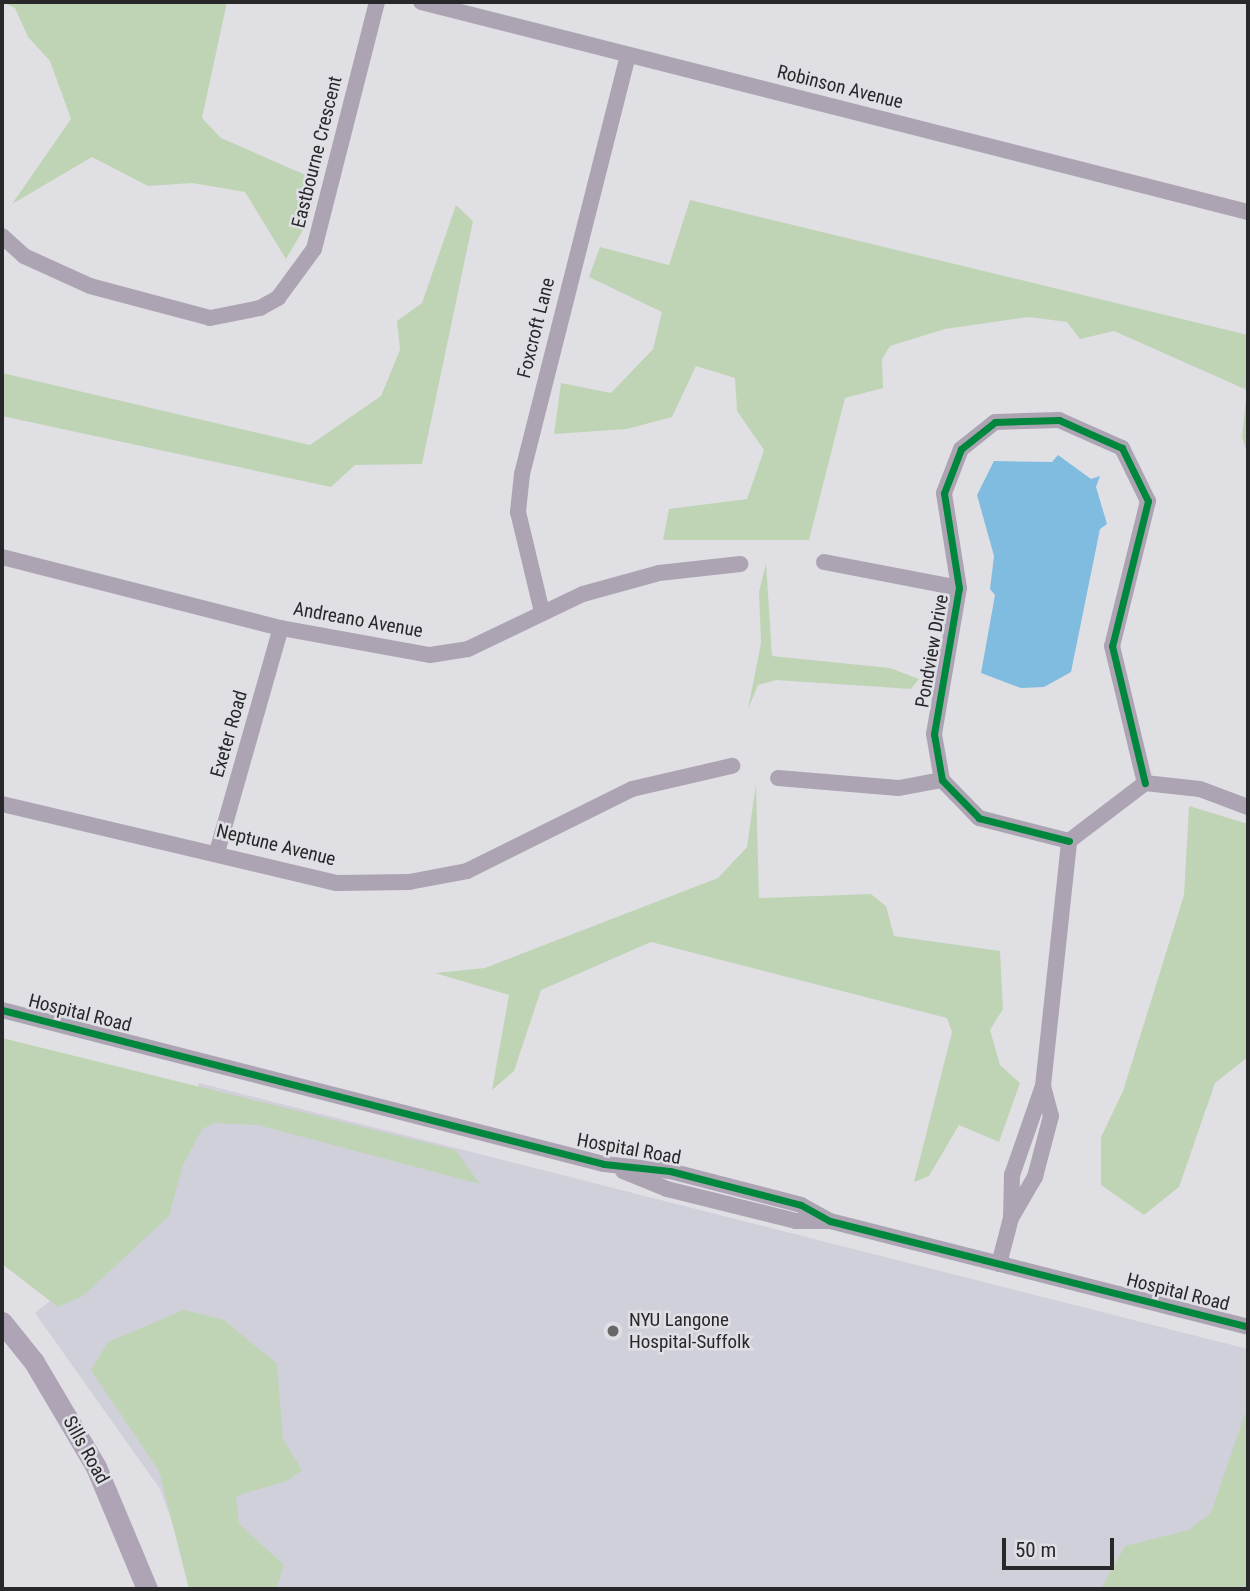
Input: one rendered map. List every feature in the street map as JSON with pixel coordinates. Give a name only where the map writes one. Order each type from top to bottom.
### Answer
[{"type":"main road","name":"Sills Road","points":[[2,1322],[77,1431],[116,1507],[147,1589]]},
{"type":"street","name":"Eastbourne Crescent","points":[[2,236],[24,256],[90,286],[210,318],[260,308],[278,298],[314,249],[377,2]]},
{"type":"street","name":"Robinson Avenue","points":[[421,2],[1248,212]]},
{"type":"street","name":"Foxcroft Lane","points":[[542,612],[517,512],[522,474],[628,55]]},
{"type":"street","name":"Pondview Drive","points":[[942,780],[934,734],[959,588],[944,493],[961,450],[995,422],[1059,420],[1122,448],[1148,501],[1112,646],[1145,783]]},
{"type":"street","name":"Andreano Avenue","points":[[2,557],[281,628],[430,655],[468,649],[542,612],[659,573],[741,564]]},
{"type":"street","points":[[824,562],[959,588]]},
{"type":"street","name":"Exeter Road","points":[[217,852],[281,628]]},
{"type":"street","name":"Neptune Avenue","points":[[2,804],[217,852],[336,883],[409,882],[467,871],[632,789],[732,766]]},
{"type":"street","points":[[778,778],[899,788],[942,780],[979,818],[1069,841]]},
{"type":"street","points":[[999,1264],[1011,1217],[1020,1145],[1043,1086],[1069,841],[1145,783],[1200,789],[1248,807]]},
{"type":"street","name":"Hospital Road","points":[[2,1010],[604,1164],[670,1171],[801,1205],[830,1221],[1248,1326]]},
{"type":"street","points":[[1011,1217],[1042,1151],[1051,1116],[1043,1086]]},
{"type":"street","points":[[1020,1145],[1042,1151]]},
{"type":"shaded area","name":"NYU Langone Hospital-Suffolk","points":[[199,1083],[1248,1349],[1248,1454],[1235,1507],[1115,1589],[197,1589],[160,1489],[35,1313],[160,1214]]},
{"type":"green space","points":[[2,2],[227,2],[202,118],[221,138],[317,180],[309,220],[286,259],[245,192],[192,183],[148,186],[92,157],[12,204],[71,119],[50,61],[28,37],[15,8]]},
{"type":"green space","points":[[690,200],[1248,335],[1248,455],[1242,437],[1247,390],[1114,331],[1080,339],[1067,322],[1029,317],[945,329],[890,346],[882,359],[883,388],[845,398],[809,540],[663,540],[669,509],[747,499],[764,450],[737,411],[735,378],[696,366],[672,417],[627,429],[554,434],[561,383],[611,393],[653,349],[662,312],[589,277],[600,247],[669,265]]},
{"type":"green space","points":[[456,205],[473,221],[422,464],[355,465],[331,487],[2,416],[2,373],[310,445],[381,396],[400,350],[397,321],[422,303]]},
{"type":"green space","points":[[766,563],[772,656],[890,668],[919,679],[911,689],[776,680],[758,685],[748,709],[761,643],[759,592]]},
{"type":"green space","points":[[756,784],[759,898],[871,894],[886,906],[894,936],[1000,951],[1003,1009],[990,1030],[1000,1065],[1020,1083],[999,1142],[959,1125],[929,1176],[914,1182],[952,1032],[947,1018],[651,942],[541,990],[514,1071],[492,1090],[509,995],[435,973],[485,968],[718,878],[747,847]]},
{"type":"green space","points":[[1189,806],[1248,824],[1248,1057],[1215,1083],[1179,1187],[1144,1215],[1101,1185],[1101,1137],[1123,1091],[1184,895]]},
{"type":"green space","points":[[2,1038],[455,1150],[480,1184],[258,1125],[215,1123],[202,1129],[183,1165],[169,1216],[83,1296],[58,1307],[2,1264]]},
{"type":"green space","points":[[184,1310],[224,1320],[277,1364],[283,1439],[302,1470],[287,1481],[236,1496],[239,1524],[284,1565],[276,1589],[189,1589],[159,1471],[91,1370],[108,1342]]},
{"type":"green space","points":[[1248,1405],[1248,1589],[1101,1589],[1125,1546],[1189,1530],[1211,1513]]},
{"type":"water","points":[[1058,455],[1091,479],[1100,476],[1096,487],[1107,524],[1100,529],[1071,672],[1044,687],[1021,688],[981,673],[995,595],[990,589],[994,556],[977,495],[994,461],[1052,462]]},
{"type":"cycle path","points":[[1069,841],[979,818],[942,780],[934,734],[959,588],[944,493],[961,449],[995,422],[1059,420],[1122,448],[1148,501],[1112,646],[1145,783]]},
{"type":"cycle path","points":[[2,1010],[604,1164],[670,1171],[801,1205],[830,1221],[1248,1327]]},
{"type":"place","name":"NYU Langone Hospital-Suffolk","points":[[613,1331]]}]
